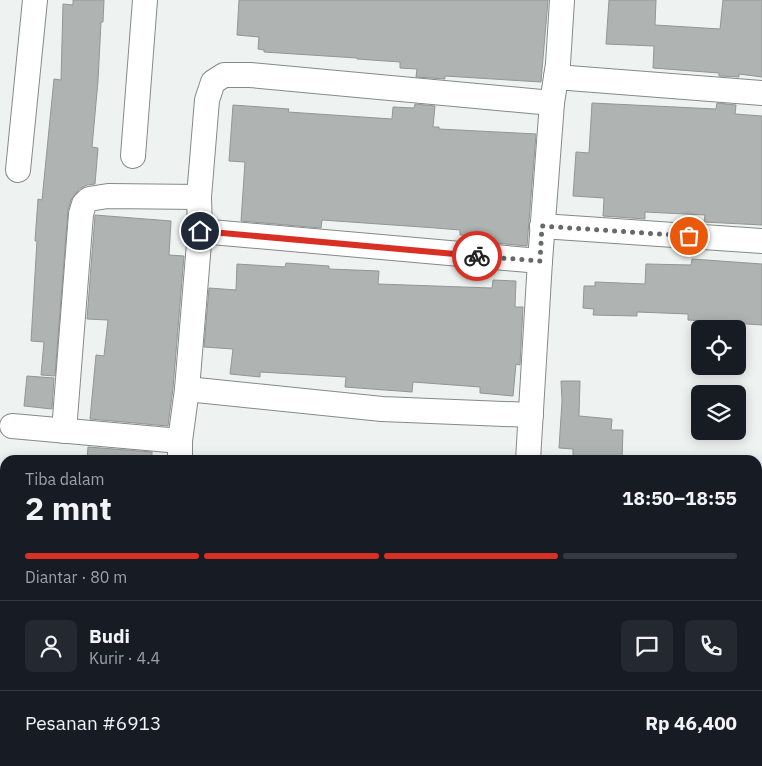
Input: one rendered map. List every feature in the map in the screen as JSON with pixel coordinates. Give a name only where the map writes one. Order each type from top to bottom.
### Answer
[{"type":"street","points":[[18,170],[35,0]]},
{"type":"street","points":[[133,156],[145,0]]},
{"type":"street","points":[[528,455],[542,226],[562,0]]},
{"type":"street","points":[[12,426],[64,431],[181,455],[200,231],[199,196],[207,100],[214,82],[224,76],[250,75],[552,104]]},
{"type":"street","points":[[556,77],[762,93]]},
{"type":"street","points":[[64,431],[81,214],[84,204],[89,199],[108,196],[199,196]]},
{"type":"street","points":[[542,226],[762,241]]},
{"type":"street","points":[[200,231],[540,261]]},
{"type":"street","points":[[187,389],[382,409],[531,415]]},
{"type":"building","points":[[73,0],[104,0],[92,147],[98,148],[95,184],[79,189],[71,200],[68,210],[55,376],[41,375],[44,342],[31,341],[37,241],[35,241],[38,199],[42,200],[54,79],[61,80],[63,4],[73,5]]},
{"type":"building","points":[[239,0],[548,0],[541,82],[445,76],[445,79],[416,77],[417,69],[400,68],[400,62],[264,52],[264,50],[258,49],[259,37],[237,35]]},
{"type":"building","points":[[609,0],[656,0],[655,25],[720,29],[723,0],[762,0],[762,77],[739,74],[739,77],[719,76],[719,73],[653,68],[654,46],[606,44]]},
{"type":"building","points":[[592,103],[716,109],[717,103],[736,105],[735,114],[762,116],[762,225],[704,222],[705,215],[645,212],[645,219],[603,216],[604,198],[573,196],[576,152],[589,153]]},
{"type":"building","points":[[415,104],[435,106],[433,127],[439,127],[439,129],[536,134],[527,246],[484,242],[484,236],[460,235],[460,230],[322,220],[321,228],[241,221],[245,162],[229,161],[233,105],[289,109],[288,112],[392,119],[393,107],[414,108]]},
{"type":"building","points":[[95,215],[171,221],[169,255],[184,256],[168,426],[90,419],[96,355],[104,356],[108,320],[87,319]]},
{"type":"building","points":[[692,259],[762,264],[762,325],[746,324],[746,320],[688,320],[688,314],[637,312],[637,316],[593,315],[594,309],[583,308],[584,286],[595,286],[595,282],[645,284],[646,264],[691,265]]},
{"type":"building","points":[[286,263],[329,266],[329,269],[379,271],[378,284],[492,288],[493,280],[516,281],[515,307],[523,307],[520,365],[516,364],[513,396],[480,393],[480,387],[413,382],[412,392],[345,387],[346,377],[260,372],[260,377],[230,374],[233,349],[204,347],[209,288],[236,290],[237,264],[285,267]]},
{"type":"building","points":[[27,376],[54,378],[52,409],[24,406]]},
{"type":"building","points":[[561,381],[580,381],[579,416],[612,419],[611,430],[623,430],[622,455],[573,455],[573,449],[559,448],[562,401]]},
{"type":"building","points":[[88,447],[152,452],[152,455],[87,455]]},
{"type":"way so far","points":[[477,256],[540,261],[542,226],[689,236]]},
{"type":"route","points":[[200,231],[477,256]]}]
